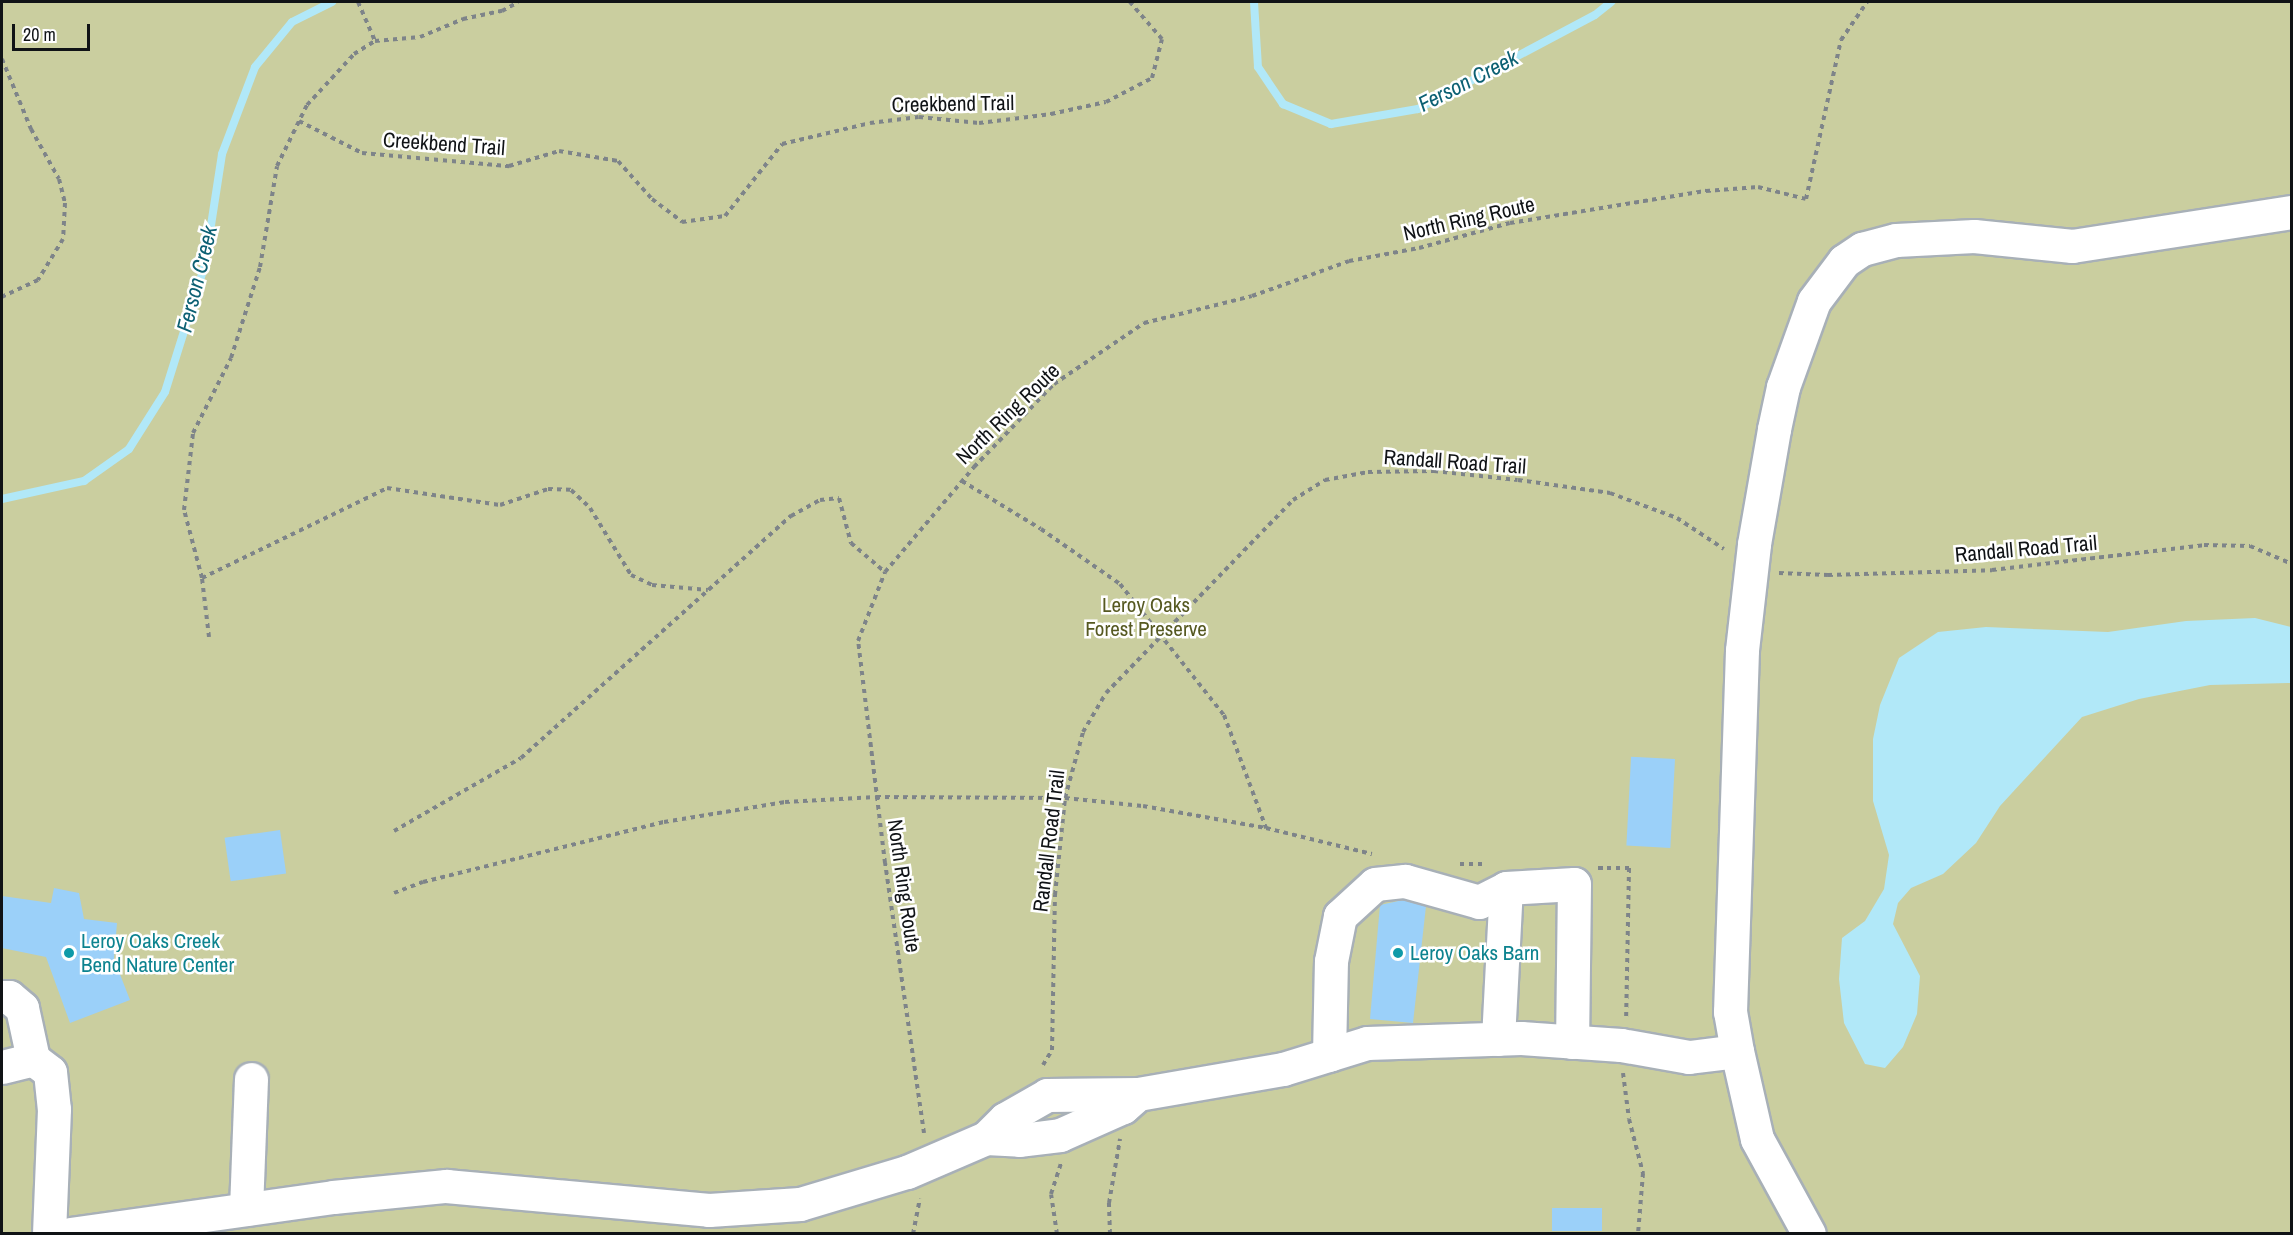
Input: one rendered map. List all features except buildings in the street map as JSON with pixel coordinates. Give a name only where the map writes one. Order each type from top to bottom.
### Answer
[{"type":"street","points":[[1809,1233],[1757,1140],[1730,1012],[1742,650],[1754,544],[1783,387],[1814,301],[1844,261],[1863,249],[1896,240],[1974,236],[2072,246],[2292,212]]},
{"type":"street","points":[[1498,1039],[1500,876]]},
{"type":"street","points":[[1500,876],[1574,884],[1572,1042]]},
{"type":"street","points":[[1329,1055],[1331,961],[1340,916],[1375,884],[1405,881],[1479,902],[1500,876]]},
{"type":"street","points":[[2,997],[9,997],[22,1008],[33,1059],[50,1072],[54,1109],[49,1233]]},
{"type":"street","points":[[70,1233],[246,1209],[446,1186],[566,1199],[720,1209],[800,1204],[917,1167],[986,1138],[1005,1119],[1047,1095],[1130,1100],[1283,1069],[1367,1043],[1498,1039],[1572,1042],[1621,1045],[1689,1057],[1737,1051]]},
{"type":"street","points":[[2,1067],[33,1059]]},
{"type":"street","points":[[246,1209],[251,1079]]},
{"type":"path","points":[[358,2],[375,41]]},
{"type":"path","points":[[209,637],[202,578],[184,510],[193,433],[231,358],[260,267],[277,166],[307,105],[354,54],[375,41],[420,37],[463,19],[502,11],[518,2]]},
{"type":"path","name":"Creekbend Trail","points":[[299,122],[362,153],[509,166],[559,151],[618,161],[652,199],[682,222],[725,216],[782,144],[870,123],[919,117],[979,123],[1052,114],[1106,102],[1152,78],[1162,39],[1130,2]]},
{"type":"path","name":"North Ring Route","points":[[913,1233],[917,1167],[858,641],[885,572],[962,481],[1054,384],[1144,323],[1252,296],[1349,261],[1419,248],[1510,223],[1706,191],[1758,187],[1806,199],[1841,40],[1867,2]]},
{"type":"path","points":[[2,58],[31,129],[59,180],[65,203],[63,239],[38,280],[2,297]]},
{"type":"path","name":"Randall Road Trail","points":[[1043,1075],[1043,1066],[1052,1050],[1055,895],[1065,798],[1083,732],[1106,693],[1161,633],[1293,500],[1325,480],[1368,472],[1434,471],[1610,493],[1677,518],[1729,552]]},
{"type":"path","points":[[962,481],[1041,529],[1120,584],[1224,715],[1266,828]]},
{"type":"path","points":[[202,578],[387,488],[500,505],[548,489],[571,490],[590,508],[631,575],[652,585],[709,591]]},
{"type":"path","points":[[394,831],[521,758],[791,516],[820,500],[839,498],[850,543],[885,572]]},
{"type":"path","name":"Randall Road Trail","points":[[1774,573],[1828,575],[1992,570],[2204,545],[2250,546],[2292,564]]},
{"type":"path","points":[[394,893],[423,882],[664,822],[784,802],[876,797],[1065,798],[1143,806],[1266,828],[1380,855]]},
{"type":"path","points":[[1456,864],[1500,876]]},
{"type":"path","points":[[1586,868],[1629,868],[1626,1023],[1621,1045],[1629,1119],[1643,1173],[1638,1233]]},
{"type":"path","points":[[1110,1233],[1109,1203],[1130,1100]]},
{"type":"path","points":[[1057,1233],[1051,1194],[1065,1155]]},
{"type":"green space","name":"Leroy Oaks Forest Preserve","points":[[2,2],[2291,2],[2291,1234],[2,1234]]},
{"type":"water","points":[[2255,618],[2291,627],[2291,683],[2210,685],[2139,699],[2082,717],[2000,806],[1976,843],[1943,874],[1911,888],[1898,903],[1893,924],[1920,976],[1917,1014],[1903,1047],[1885,1068],[1865,1064],[1844,1023],[1839,979],[1842,938],[1865,921],[1884,889],[1889,855],[1873,801],[1873,739],[1880,705],[1899,658],[1938,632],[1986,627],[2108,632],[2186,621]]},
{"type":"waterway","name":"Ferson Creek","points":[[2,499],[84,481],[129,449],[165,392],[205,264],[222,154],[255,67],[292,22],[332,2]]},
{"type":"waterway","name":"Ferson Creek","points":[[1254,2],[1258,67],[1283,104],[1331,124],[1418,109],[1595,15],[1611,2]]},
{"type":"place","name":"Leroy Oaks Creek Bend Nature Center","points":[[69,953]]},
{"type":"place","name":"Leroy Oaks Barn","points":[[1398,953]]}]
